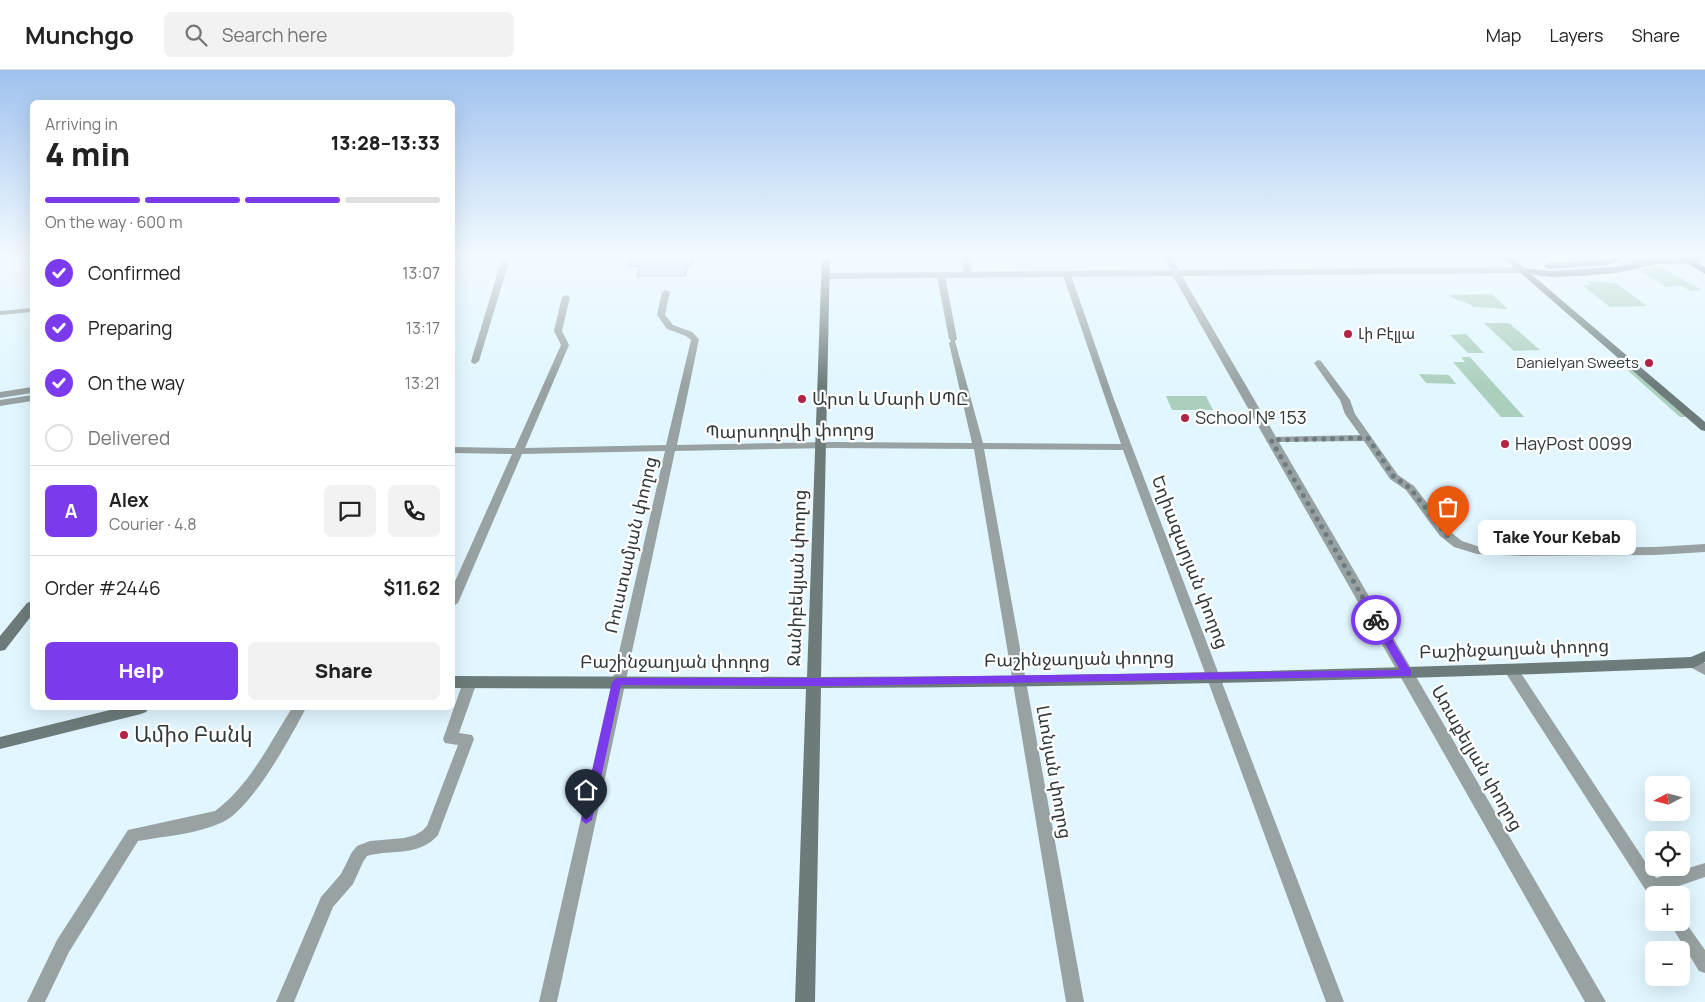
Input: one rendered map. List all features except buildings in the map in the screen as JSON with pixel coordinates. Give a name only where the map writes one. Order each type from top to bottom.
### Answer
[{"type":"main road","name":"Ջանիբեկյան փողոց","points":[[805,1002],[824,298]]},
{"type":"main road","points":[[1554,298],[1705,428]]},
{"type":"main road","points":[[0,644],[30,607]]},
{"type":"main road","name":"Բաշինջաղյան փողոց","points":[[455,682],[814,682],[1215,678],[1512,671],[1701,663]]},
{"type":"main road","points":[[0,743],[133,710]]},
{"type":"street","points":[[474,361],[494,298]]},
{"type":"street","points":[[455,596],[565,345],[558,331],[565,298]]},
{"type":"street","name":"Ռուստամյան փողոց","points":[[548,1002],[617,682],[695,339],[689,334],[670,327],[661,316],[665,298]]},
{"type":"street","name":"Լևոնյան փողոց","points":[[944,298],[978,445],[1075,1002]]},
{"type":"street","name":"Եղիազարյան փողոց","points":[[1076,298],[1108,398],[1215,678],[1335,1002]]},
{"type":"street","name":"Առաքելյան փողոց","points":[[1190,298],[1596,1002]]},
{"type":"street","points":[[0,313],[30,310]]},
{"type":"street","points":[[1318,363],[1345,400],[1350,414],[1394,477],[1410,488],[1444,533],[1458,544],[1477,550],[1556,552],[1703,549]]},
{"type":"street","points":[[0,395],[30,390]]},
{"type":"street","points":[[0,403],[30,398]]},
{"type":"street","points":[[1271,440],[1368,438]]},
{"type":"street","name":"Պարսողովի փողոց","points":[[455,450],[518,451],[978,445],[1128,447]]},
{"type":"street","points":[[1512,671],[1652,886]]},
{"type":"street","points":[[285,1002],[327,902],[347,879],[362,851],[370,848],[418,842],[427,838],[433,830],[467,739],[450,739],[470,682]]},
{"type":"street","points":[[36,1002],[63,946],[133,835],[218,817],[232,807],[245,793],[298,710]]},
{"type":"street","points":[[1667,886],[1705,870]]},
{"type":"street","points":[[1683,931],[1705,965]]},
{"type":"green space","points":[[1497,298],[1508,309],[1473,307],[1455,299]]},
{"type":"green space","points":[[1599,298],[1637,298],[1647,306],[1610,307]]},
{"type":"green space","points":[[1484,323],[1509,323],[1540,350],[1514,351]]},
{"type":"green space","points":[[1466,334],[1484,353],[1468,353],[1450,335]]},
{"type":"green space","points":[[1461,357],[1470,357],[1524,417],[1501,417],[1453,362],[1465,362]]},
{"type":"green space","points":[[1616,360],[1623,360],[1688,417],[1680,417]]},
{"type":"green space","points":[[1419,374],[1449,375],[1456,384],[1426,383]]},
{"type":"green space","points":[[1166,396],[1206,396],[1213,410],[1172,410]]},
{"type":"way so far","points":[[1376,620],[1271,440],[1368,438],[1394,477],[1410,488],[1448,537]]},
{"type":"place","name":"Լի Բէլլա","points":[[1348,334]]},
{"type":"place","name":"Danielyan Sweets","points":[[1649,363]]},
{"type":"place","name":"Արտ և Մարի ՍՊԸ","points":[[802,399]]},
{"type":"place","name":"School № 153","points":[[1185,418]]},
{"type":"place","name":"HayPost 0099","points":[[1505,444]]},
{"type":"place","name":"Take Your Kebab","points":[[1448,537]]},
{"type":"place","name":"Ամիօ Բանկ","points":[[124,735]]},
{"type":"route","points":[[586,820],[617,682],[1215,678],[1407,673],[1376,620]]}]
